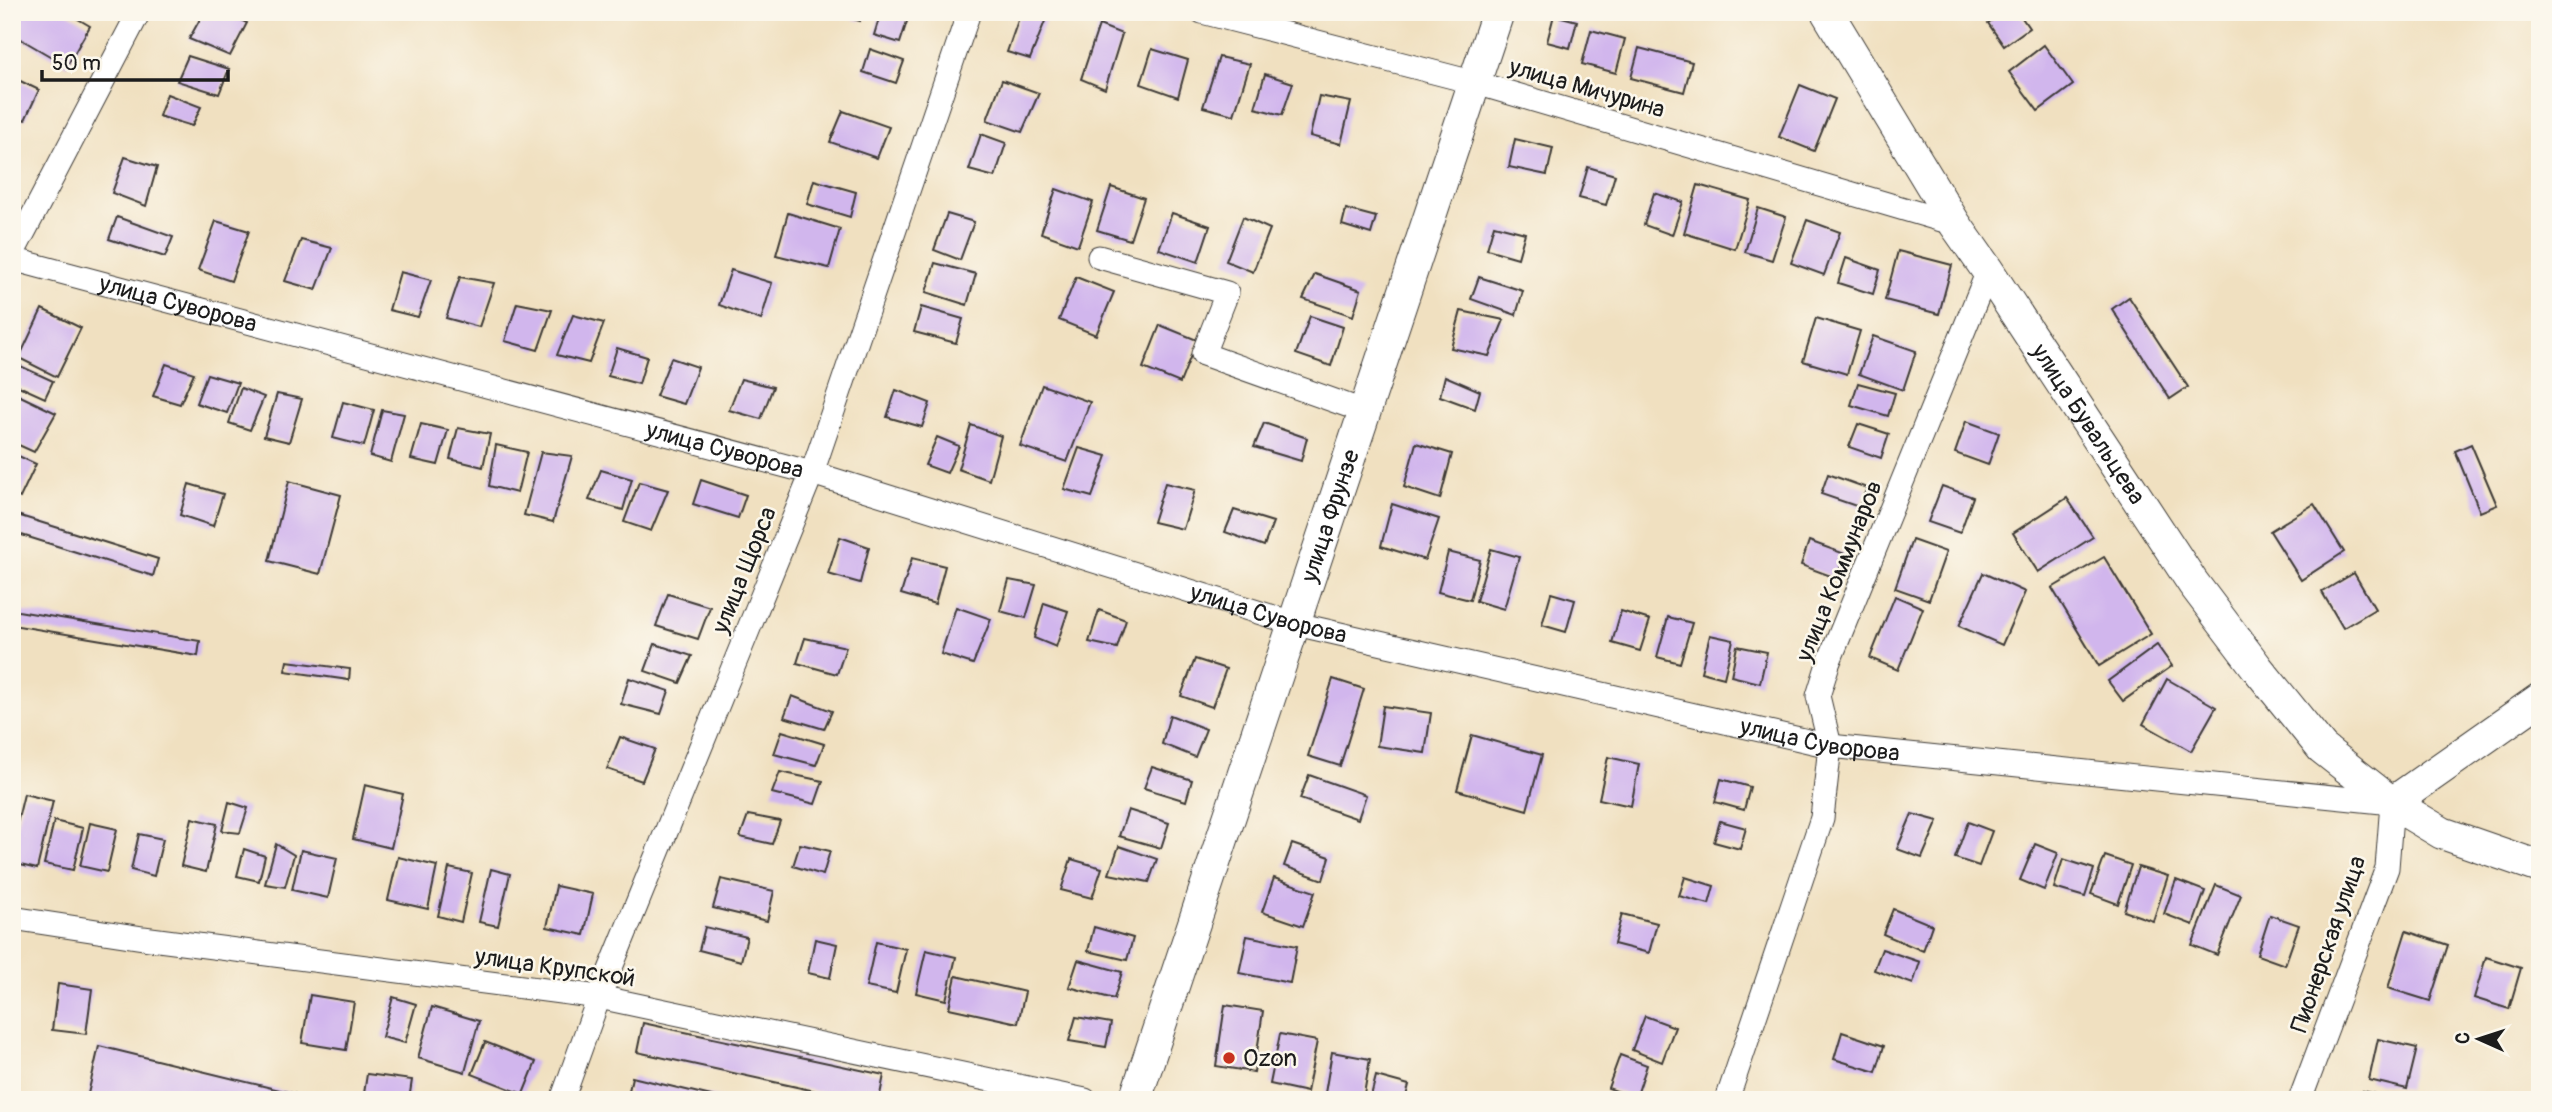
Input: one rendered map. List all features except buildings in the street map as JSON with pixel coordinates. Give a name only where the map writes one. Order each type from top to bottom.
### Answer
[{"type":"main road","name":"улица Фрунзе","points":[[1135,1100],[1498,12]]},
{"type":"main road","name":"улица Бувальцева","points":[[1827,12],[1955,224],[2193,583],[2322,748],[2392,803]]},
{"type":"main road","points":[[2392,803],[2540,699]]},
{"type":"main road","name":"улица Суворова","points":[[2392,803],[2442,833],[2540,867]]},
{"type":"street","points":[[12,257],[139,12]]},
{"type":"street","name":"улица Щорса","points":[[562,1100],[598,997],[812,473],[969,12]]},
{"type":"street","name":"улица Мичурина","points":[[1202,12],[1476,83],[1955,224]]},
{"type":"street","name":"улица Суворова","points":[[12,257],[812,473],[1296,624],[1830,746],[2392,803]]},
{"type":"street","points":[[1099,257],[1227,293],[1203,354],[1366,412]]},
{"type":"street","name":"улица Коммунаров","points":[[1727,1100],[1822,818],[1830,746],[1818,696],[1828,664],[1988,271]]},
{"type":"street","name":"Пионерская улица","points":[[2300,1100],[2387,868],[2392,803]]},
{"type":"street","name":"улица Крупской","points":[[12,918],[143,938],[598,997],[1085,1100]]},
{"type":"place","name":"Ozon","points":[[1229,1058]]}]
